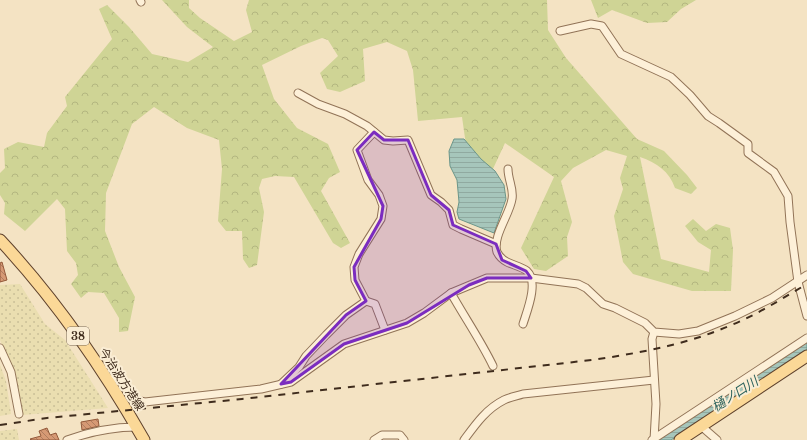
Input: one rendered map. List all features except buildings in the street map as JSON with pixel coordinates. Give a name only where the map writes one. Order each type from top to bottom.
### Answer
[{"type":"main road","name":"今治波方港線","points":[[0,240],[35,279],[66,318],[144,440]]},
{"type":"main road","points":[[680,440],[807,356]]},
{"type":"street","points":[[560,31],[591,24],[602,26],[621,54],[671,77],[690,95],[708,116],[748,144],[748,153],[774,172],[788,196],[798,282],[807,316]]},
{"type":"street","points":[[298,93],[318,104],[345,114],[367,126],[384,140],[408,140],[431,195],[449,210],[453,225],[496,244]]},
{"type":"street","points":[[374,132],[357,150],[368,180],[383,206],[381,219],[354,266],[355,280],[366,301],[375,304],[385,330]]},
{"type":"street","points":[[508,170],[512,200],[496,244],[497,252],[502,260],[526,271],[531,278],[530,302],[523,324]]},
{"type":"street","points":[[108,382],[115,378],[121,379],[131,396],[136,401],[145,402],[261,388],[291,382],[344,344],[407,322],[451,293],[487,278],[531,278],[578,284],[586,288],[603,304],[615,308],[645,323],[654,332],[679,334],[698,331],[735,316],[772,298],[807,275]]},
{"type":"street","points":[[451,293],[475,336],[484,347],[493,366]]},
{"type":"street","points":[[281,384],[299,367],[306,356],[326,334],[366,301]]},
{"type":"street","points":[[653,440],[656,404],[652,339],[654,332]]},
{"type":"street","points":[[653,440],[807,338]]},
{"type":"street","points":[[0,348],[10,372],[19,414]]},
{"type":"street","points":[[464,440],[482,417],[493,407],[505,400],[523,394],[654,380]]},
{"type":"street","points":[[701,426],[717,440]]},
{"type":"street","points":[[67,440],[78,436],[119,427],[137,427]]},
{"type":"street","points":[[374,440],[382,435],[400,435],[404,440]]},
{"type":"highlighted area","points":[[374,132],[384,140],[408,140],[431,195],[449,210],[453,225],[496,244],[502,260],[526,271],[531,278],[487,278],[469,285],[407,323],[344,344],[291,382],[281,384],[346,315],[366,301],[355,280],[354,267],[381,219],[383,206],[357,150]]},
{"type":"shaded area","points":[[20,284],[45,324],[65,340],[108,408],[22,415],[14,372],[0,340],[0,285]]},
{"type":"shaded area","points":[[0,365],[6,381],[11,414],[0,416]]},
{"type":"shaded area","points":[[17,429],[19,440],[0,440],[0,431]]},
{"type":"green space","points":[[162,0],[189,0],[189,8],[200,18],[234,41],[252,32],[246,10],[249,0],[547,0],[548,30],[566,58],[637,139],[664,151],[697,188],[691,194],[675,188],[662,168],[640,157],[661,259],[709,272],[711,250],[698,242],[685,226],[693,219],[706,231],[716,224],[730,228],[733,250],[731,291],[692,291],[633,274],[623,262],[614,216],[623,189],[620,178],[627,156],[606,150],[573,168],[561,181],[572,222],[567,237],[568,256],[546,271],[534,269],[521,248],[554,177],[505,143],[492,171],[466,145],[462,117],[418,121],[413,70],[407,51],[387,42],[363,49],[365,81],[340,92],[327,89],[320,73],[338,56],[328,40],[322,38],[301,46],[262,65],[274,99],[297,128],[328,144],[340,172],[329,178],[321,191],[350,243],[341,248],[333,243],[294,177],[275,176],[262,179],[259,188],[264,212],[257,265],[249,268],[243,259],[242,231],[226,231],[218,221],[222,169],[219,140],[187,128],[154,107],[132,124],[106,193],[105,231],[119,267],[135,297],[128,331],[119,332],[119,318],[104,293],[88,292],[81,298],[71,284],[78,275],[76,263],[67,251],[65,209],[57,199],[25,231],[4,214],[5,203],[0,195],[0,173],[5,168],[4,149],[18,142],[44,147],[47,133],[67,106],[65,97],[112,39],[99,9],[107,5],[129,27],[152,54],[188,62],[213,47],[187,27]]},
{"type":"green space","points":[[591,0],[696,0],[681,9],[667,22],[647,23],[612,10],[598,18]]},
{"type":"water","points":[[454,139],[464,139],[481,159],[495,171],[504,185],[506,199],[494,233],[459,219],[457,212],[459,202],[457,180],[450,166],[449,151]]},
{"type":"water","name":"樋ノ口川","points":[[807,341],[807,351],[671,440],[656,440]]},
{"type":"railway","points":[[0,425],[47,418],[242,399],[592,360],[662,348],[712,333],[739,322],[807,284]]}]
